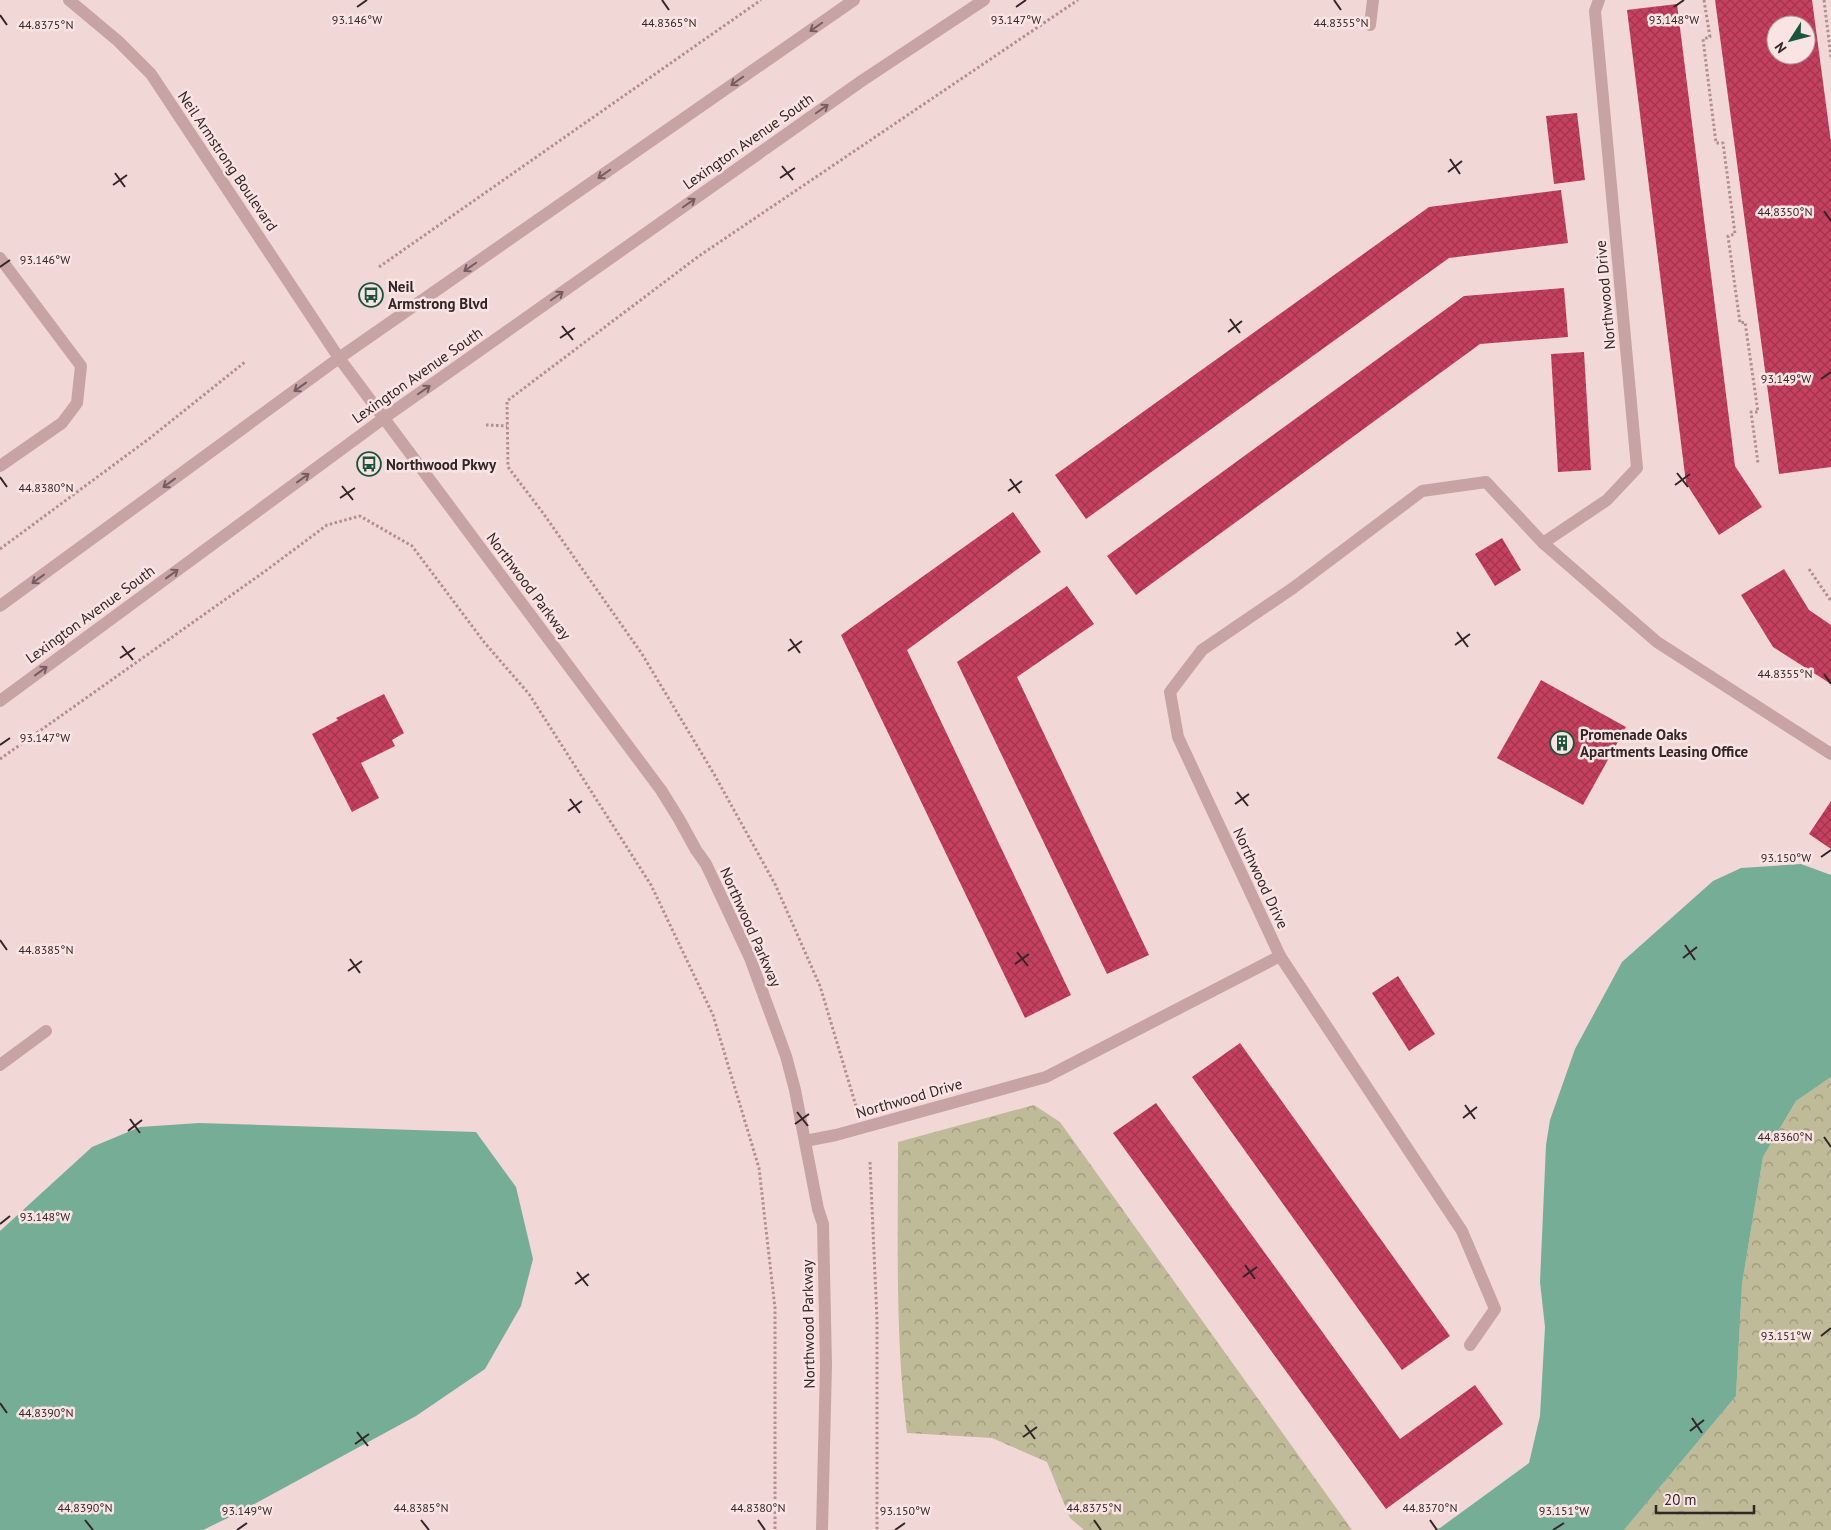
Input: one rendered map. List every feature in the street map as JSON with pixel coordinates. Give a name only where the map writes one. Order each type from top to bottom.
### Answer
[{"type":"street","name":"Neil Armstrong Boulevard","points":[[69,0],[118,41],[151,74],[339,358]]},
{"type":"street","points":[[0,606],[339,358],[854,0]]},
{"type":"street","name":"Lexington Avenue South","points":[[0,701],[384,418],[863,80],[984,0]]},
{"type":"street","points":[[1370,26],[1373,0]]},
{"type":"street","name":"Northwood Drive","points":[[1543,543],[1607,500],[1637,468],[1595,11],[1599,0]]},
{"type":"street","points":[[0,258],[81,366],[77,403],[62,422],[0,466]]},
{"type":"street","name":"Northwood Parkway","points":[[339,358],[655,782],[706,864],[750,958],[786,1056],[822,1224],[826,1365],[822,1530]]},
{"type":"street","name":"Northwood Drive","points":[[805,1141],[836,1135],[1046,1076],[1280,956],[1178,736],[1170,692],[1202,650],[1293,588],[1422,491],[1486,482],[1543,543],[1657,642],[1831,754]]},
{"type":"street","points":[[1280,956],[1462,1231],[1495,1309],[1470,1345]]},
{"type":"street","points":[[0,1065],[46,1031]]},
{"type":"path","points":[[379,267],[761,0]]},
{"type":"path","points":[[856,1106],[820,986],[775,884],[714,774],[642,654],[548,520],[508,467],[507,401],[684,268],[1078,0]]},
{"type":"path","points":[[1704,0],[1710,37],[1703,39],[1716,144],[1723,143],[1725,152],[1735,234],[1728,236],[1740,323],[1745,322],[1758,412],[1751,412],[1758,463]]},
{"type":"path","points":[[1824,0],[1831,57]]},
{"type":"path","points":[[0,549],[150,438],[245,362]]},
{"type":"path","points":[[486,425],[507,426]]},
{"type":"path","points":[[0,759],[328,525],[360,516],[412,546],[484,642],[529,694],[651,885],[713,1015],[759,1168],[775,1308],[775,1530]]},
{"type":"path","points":[[1809,570],[1831,601]]},
{"type":"path","points":[[870,1162],[877,1320],[877,1530]]},
{"type":"green space","points":[[1831,1077],[1831,1530],[1624,1530],[1736,1396],[1742,1284],[1763,1157],[1796,1101]]},
{"type":"green space","points":[[1034,1105],[1060,1122],[1352,1530],[1084,1530],[1070,1518],[1047,1462],[992,1438],[907,1433],[899,1324],[898,1142]]},
{"type":"shaded area","points":[[1801,864],[1831,875],[1831,1077],[1796,1101],[1763,1157],[1742,1284],[1736,1396],[1624,1530],[1434,1530],[1440,1528],[1529,1463],[1540,1416],[1545,1327],[1540,1282],[1546,1145],[1550,1120],[1575,1049],[1622,962],[1713,881],[1741,868]]},
{"type":"shaded area","points":[[199,1123],[476,1132],[516,1187],[533,1259],[521,1306],[485,1369],[416,1416],[240,1512],[203,1530],[0,1530],[0,1231],[92,1147],[140,1127]]},
{"type":"building","points":[[1715,0],[1812,0],[1814,15],[1766,15],[1766,65],[1816,65],[1816,30],[1831,142],[1831,467],[1779,474]]},
{"type":"building","points":[[1677,4],[1735,466],[1762,507],[1719,535],[1686,483],[1627,10]]},
{"type":"building","points":[[1577,113],[1585,180],[1554,184],[1546,116]]},
{"type":"building","points":[[1561,190],[1568,243],[1449,258],[1086,519],[1055,475],[1429,207]]},
{"type":"building","points":[[1564,288],[1568,337],[1480,344],[1136,595],[1107,556],[1464,296]]},
{"type":"building","points":[[1584,352],[1591,470],[1558,472],[1551,354]]},
{"type":"building","points":[[1013,512],[1041,552],[907,650],[1071,995],[1025,1018],[841,635]]},
{"type":"building","points":[[1502,538],[1521,570],[1495,586],[1475,554]]},
{"type":"building","points":[[1784,569],[1809,610],[1831,625],[1831,684],[1773,647],[1741,595]]},
{"type":"building","points":[[1067,586],[1094,624],[1017,677],[1149,955],[1107,974],[957,662]]},
{"type":"building","name":"Promenade Oaks Apartments Leasing Office","points":[[1541,680],[1626,727],[1583,805],[1497,758]]},
{"type":"building","points":[[384,694],[404,733],[392,740],[395,746],[361,763],[379,798],[352,812],[312,734],[338,720],[336,718]]},
{"type":"building","points":[[1831,801],[1831,849],[1809,834]]},
{"type":"building","points":[[1398,976],[1435,1034],[1409,1051],[1372,993]]},
{"type":"building","points":[[1240,1043],[1450,1336],[1402,1370],[1192,1077]]},
{"type":"building","points":[[1156,1103],[1400,1439],[1475,1385],[1503,1424],[1386,1509],[1113,1133]]},
{"type":"place","name":"Neil Armstrong Blvd","points":[[371,295]]},
{"type":"place","name":"Northwood Pkwy","points":[[369,464]]},
{"type":"place","name":"Promenade Oaks Apartments Leasing Office","points":[[1562,743]]}]
